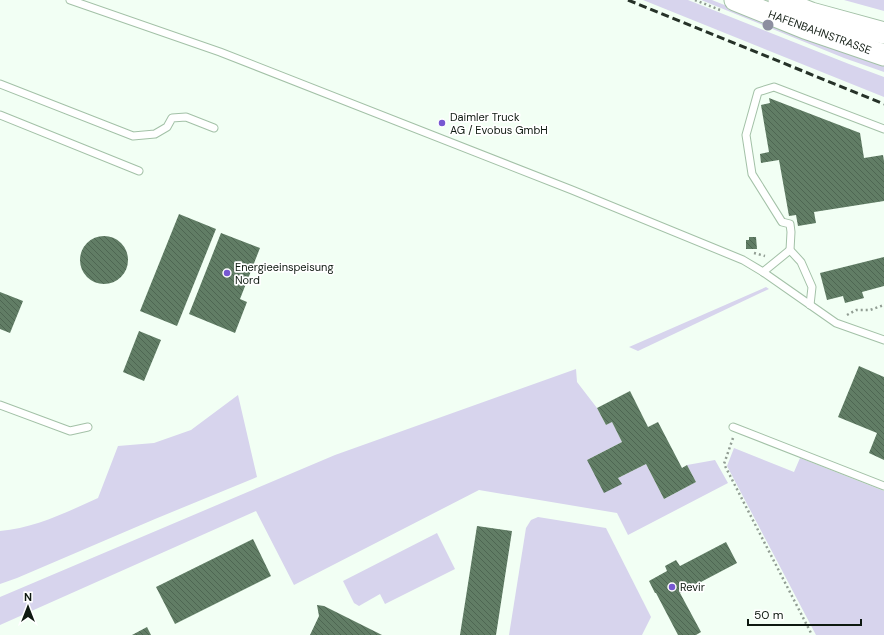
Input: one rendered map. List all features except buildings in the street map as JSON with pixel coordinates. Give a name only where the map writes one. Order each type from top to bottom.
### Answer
[{"type":"main road","name":"HAFENBAHNSTRASSE","points":[[735,0],[805,28],[884,55]]},
{"type":"main road","name":"HAFENBAHNSTRASSE","points":[[779,0],[811,13],[884,33]]},
{"type":"lane","points":[[70,0],[262,68],[572,190],[744,260],[836,323],[884,340]]},
{"type":"lane","points":[[0,84],[133,136],[155,134],[167,127],[172,118],[186,117],[214,128]]},
{"type":"lane","points":[[810,305],[812,286],[801,262],[790,250],[790,224],[782,222],[752,174],[746,135],[758,92],[774,87],[884,129]]},
{"type":"lane","points":[[0,115],[139,171]]},
{"type":"lane","points":[[763,272],[790,250]]},
{"type":"lane","points":[[0,405],[70,431],[88,427]]},
{"type":"lane","points":[[735,428],[884,486]]},
{"type":"path","points":[[735,428],[724,464],[812,635]]},
{"type":"shaded area","points":[[643,0],[688,0],[884,77],[884,97]]},
{"type":"shaded area","points":[[701,0],[712,0],[811,40],[884,65],[884,72],[844,58]]},
{"type":"shaded area","points":[[844,0],[884,0],[884,11]]},
{"type":"shaded area","points":[[766,287],[769,289],[638,351],[629,347]]},
{"type":"shaded area","points":[[576,369],[577,382],[597,408],[606,425],[612,422],[622,442],[587,460],[621,484],[618,478],[646,464],[664,499],[696,482],[687,465],[715,460],[728,483],[628,535],[617,513],[479,490],[294,585],[256,511],[0,625],[0,597],[335,455]]},
{"type":"shaded area","points":[[238,395],[257,477],[0,584],[0,531],[26,527],[38,523],[63,514],[98,498],[118,446],[154,443],[191,430]]},
{"type":"shaded area","points":[[734,448],[794,472],[800,458],[884,491],[884,635],[816,635],[727,466]]},
{"type":"shaded area","points":[[538,517],[606,528],[651,617],[642,635],[509,635],[526,528],[531,520]]},
{"type":"shaded area","points":[[437,533],[455,569],[385,604],[380,594],[359,606],[354,603],[343,581]]},
{"type":"railway","points":[[628,0],[884,104]]},
{"type":"place","name":"Daimler Truck AG / Evobus GmbH","points":[[442,123]]},
{"type":"place","name":"Energieeinspeisung Nord","points":[[227,273]]},
{"type":"place","name":"Revir","points":[[672,587]]}]
